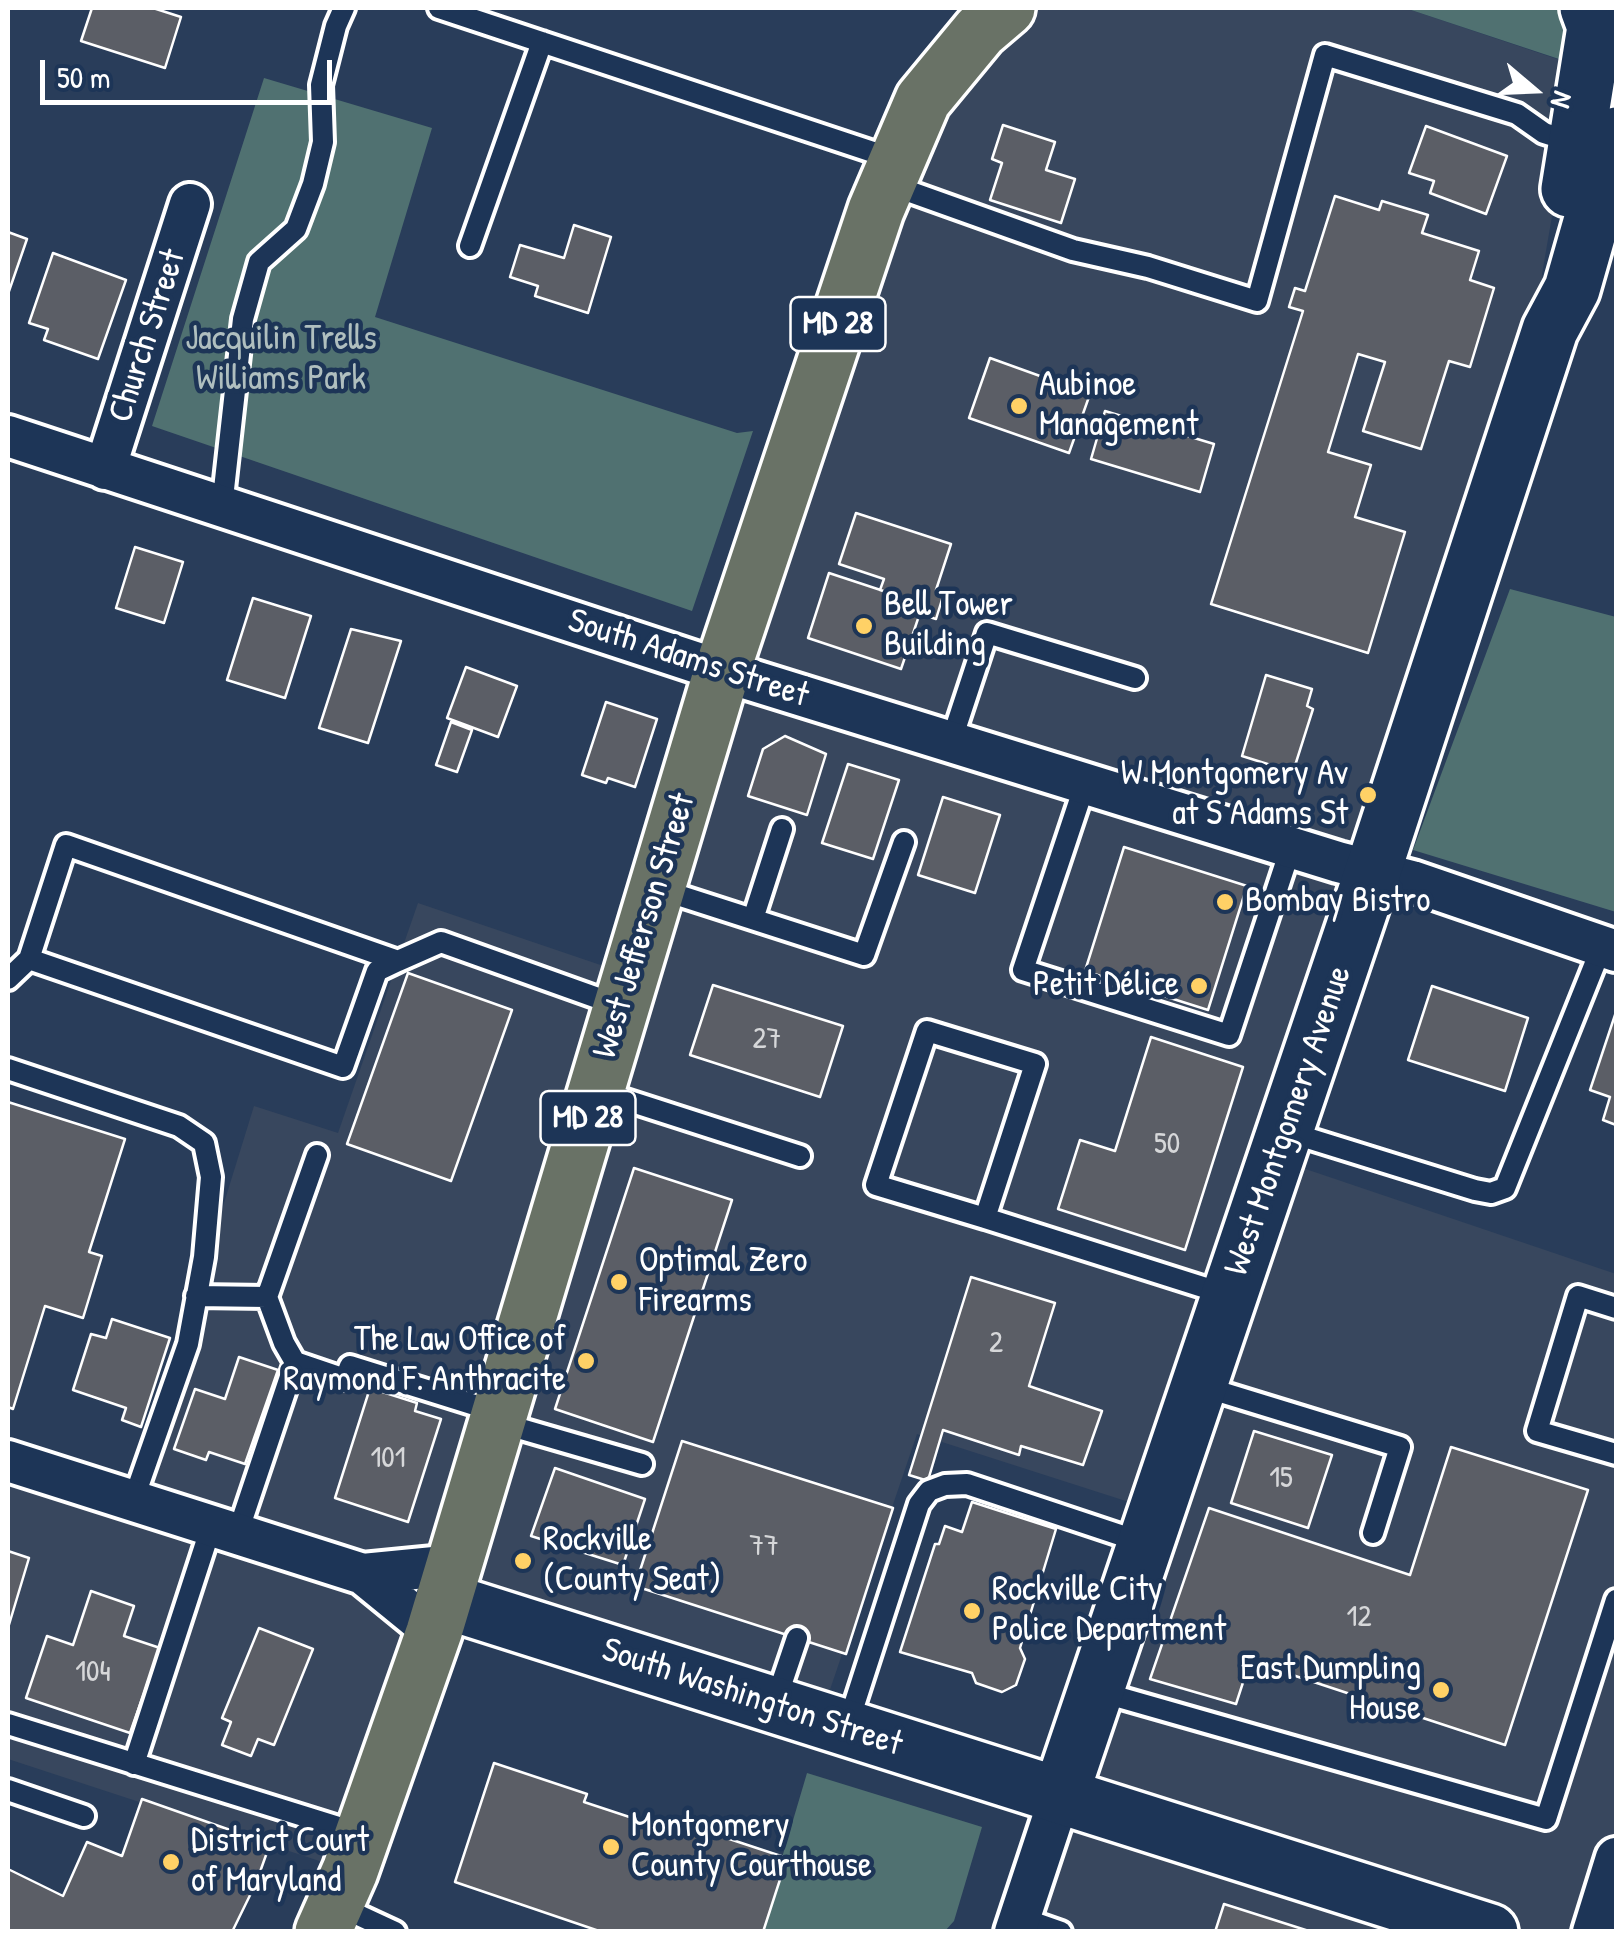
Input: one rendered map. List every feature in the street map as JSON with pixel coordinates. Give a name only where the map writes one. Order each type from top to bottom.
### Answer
[{"type":"main road","name":"West Jefferson Street","points":[[330,1918],[444,1599],[722,671],[891,172],[923,100],[980,31],[1008,8]]},
{"type":"street","name":"West Montgomery Avenue","points":[[1060,1796],[1286,1132],[1550,330],[1552,276],[1597,139],[1595,27],[1588,8]]},
{"type":"street","name":"Church Street","points":[[105,469],[190,204]]},
{"type":"street","name":"South Adams Street","points":[[8,436],[722,671],[1610,948]]},
{"type":"street","name":"South Washington Street","points":[[8,1461],[1490,1932]]},
{"type":"street","name":"South Washington Street","points":[[363,1574],[444,1599]]},
{"type":"street","points":[[1018,1925],[1060,1796]]},
{"type":"street","points":[[1593,1932],[1616,1858]]},
{"type":"lane","points":[[222,507],[242,319],[259,262],[296,229],[313,184],[324,142],[321,85],[344,8]]},
{"type":"lane","points":[[440,8],[891,172],[1073,250],[1148,267],[1257,300],[1324,56],[1517,114],[1544,132],[1597,139]]},
{"type":"lane","points":[[470,246],[542,42]]},
{"type":"lane","points":[[950,742],[987,633],[1135,678]]},
{"type":"lane","points":[[1085,784],[1023,970],[1230,1035],[1290,847]]},
{"type":"lane","points":[[754,919],[782,828]]},
{"type":"lane","points":[[657,888],[864,955],[904,842]]},
{"type":"lane","points":[[8,979],[29,959],[66,845],[398,961]]},
{"type":"lane","points":[[29,959],[343,1067],[377,970],[441,942],[622,1006]]},
{"type":"lane","points":[[1286,1132],[1474,1190],[1491,1193],[1504,1188],[1610,948]]},
{"type":"lane","points":[[984,1218],[1035,1064],[926,1031],[876,1185],[1230,1296]]},
{"type":"lane","points":[[8,1070],[180,1126],[204,1143],[210,1177],[204,1257],[188,1344],[132,1502]]},
{"type":"lane","points":[[596,1090],[800,1156]]},
{"type":"lane","points":[[317,1155],[267,1297],[284,1344],[296,1362],[344,1379],[350,1366],[642,1464]]},
{"type":"lane","points":[[196,1296],[267,1297]]},
{"type":"lane","points":[[1616,1308],[1578,1296],[1537,1430],[1616,1454]]},
{"type":"lane","points":[[134,1764],[224,1531],[296,1362]]},
{"type":"lane","points":[[1200,1385],[1400,1447],[1373,1533]]},
{"type":"lane","points":[[847,1728],[920,1504],[930,1490],[967,1484],[1146,1544]]},
{"type":"lane","points":[[1096,1690],[1546,1819],[1616,1600]]},
{"type":"lane","points":[[774,1705],[797,1638]]},
{"type":"lane","points":[[8,1724],[363,1834]]},
{"type":"lane","points":[[8,1790],[84,1816]]},
{"type":"lane","points":[[330,1918],[395,1932]]},
{"type":"lane","points":[[1018,1925],[1061,1932]]},
{"type":"shaded area","points":[[1007,8],[1405,8],[1578,66],[1542,274],[1550,330],[1276,1159],[1616,1274],[1616,1931],[1015,1931],[1157,1511],[917,1434],[820,1719],[444,1600],[350,1871],[8,1759],[8,1461],[132,1501],[254,1106],[338,1133],[418,903],[630,975],[876,210]]},
{"type":"green space","points":[[1405,8],[1565,8],[1571,63]]},
{"type":"green space","name":"Jacquilin Trells Williams Park","points":[[264,78],[432,128],[375,317],[737,433],[753,431],[692,611],[152,426]]},
{"type":"green space","points":[[1510,589],[1616,617],[1616,912],[1413,850]]},
{"type":"green space","points":[[807,1773],[982,1827],[954,1921],[945,1931],[760,1932]]},
{"type":"building","points":[[92,8],[153,8],[181,17],[165,68],[81,41]]},
{"type":"building","points":[[1003,125],[1055,142],[1046,170],[1075,179],[1061,223],[990,200],[1002,163],[992,159]]},
{"type":"building","points":[[1426,126],[1507,156],[1486,214],[1430,193],[1434,181],[1409,173]]},
{"type":"building","points":[[1335,196],[1379,210],[1382,201],[1428,215],[1422,233],[1479,251],[1470,280],[1494,288],[1470,367],[1449,361],[1421,449],[1363,431],[1385,362],[1358,354],[1328,452],[1371,465],[1355,517],[1405,532],[1368,653],[1211,604],[1303,311],[1289,307],[1295,288],[1305,291]]},
{"type":"building","points":[[574,225],[611,237],[588,313],[535,296],[538,286],[510,277],[520,245],[564,258]]},
{"type":"building","points":[[8,232],[27,239],[8,294]]},
{"type":"building","points":[[53,253],[126,280],[98,359],[44,340],[48,329],[29,323]]},
{"type":"building","points":[[990,358],[1090,394],[1069,453],[969,418]]},
{"type":"building","points":[[1105,411],[1214,444],[1200,492],[1091,459]]},
{"type":"building","points":[[856,513],[951,544],[936,590],[944,593],[936,619],[920,614],[923,604],[880,590],[884,579],[839,564]]},
{"type":"building","points":[[135,547],[183,562],[164,623],[116,608]]},
{"type":"building","name":"Bell Tower Building","points":[[829,573],[923,604],[901,669],[808,638]]},
{"type":"building","points":[[253,598],[311,616],[285,698],[227,680]]},
{"type":"building","points":[[351,629],[401,641],[368,743],[319,728]]},
{"type":"building","points":[[466,667],[517,686],[498,737],[447,718]]},
{"type":"building","points":[[1266,675],[1312,689],[1307,706],[1313,709],[1293,772],[1242,756]]},
{"type":"building","points":[[606,702],[657,719],[635,787],[582,775]]},
{"type":"building","points":[[451,722],[472,730],[457,772],[436,765]]},
{"type":"building","points":[[785,736],[826,754],[807,815],[748,796],[763,749]]},
{"type":"building","points":[[848,764],[899,780],[873,859],[822,843]]},
{"type":"building","points":[[943,797],[1000,815],[975,893],[918,875]]},
{"type":"building","points":[[1124,847],[1247,886],[1208,1010],[1085,971]]},
{"type":"building","points":[[408,973],[512,1010],[451,1181],[347,1144]]},
{"type":"building","points":[[713,985],[843,1026],[820,1097],[690,1055]]},
{"type":"building","points":[[1432,986],[1528,1018],[1505,1091],[1408,1060]]},
{"type":"building","points":[[1616,1012],[1616,1125],[1603,1120],[1610,1097],[1590,1090]]},
{"type":"building","points":[[1151,1037],[1243,1067],[1185,1250],[1058,1209],[1080,1140],[1115,1151]]},
{"type":"building","points":[[8,1102],[125,1139],[89,1252],[102,1256],[83,1318],[45,1306],[13,1409],[8,1407]]},
{"type":"building","points":[[634,1168],[732,1200],[653,1442],[555,1409]]},
{"type":"building","name":"Rockville City Police Department","points":[[971,1277],[1055,1303],[1029,1386],[1102,1411],[1083,1465],[1021,1446],[1019,1455],[943,1430],[929,1477],[925,1480],[909,1475]]},
{"type":"building","points":[[112,1319],[170,1338],[141,1427],[122,1420],[126,1408],[73,1390],[91,1334],[106,1338]]},
{"type":"building","points":[[239,1357],[278,1370],[245,1464],[209,1452],[206,1460],[174,1449],[195,1389],[225,1399]]},
{"type":"building","points":[[370,1388],[417,1403],[415,1411],[441,1419],[408,1522],[335,1498]]},
{"type":"building","points":[[1254,1431],[1332,1455],[1308,1528],[1231,1503]]},
{"type":"building","points":[[682,1441],[893,1508],[846,1654],[635,1586]]},
{"type":"building","points":[[1451,1447],[1588,1490],[1505,1745],[1250,1661],[1236,1704],[1150,1679],[1209,1508],[1410,1575]]},
{"type":"building","points":[[555,1468],[645,1499],[623,1565],[531,1536]]},
{"type":"building","name":"Rockville City Police Department","points":[[972,1502],[1056,1529],[1020,1648],[1025,1659],[1016,1685],[1002,1692],[976,1683],[972,1673],[900,1652],[935,1544],[939,1544],[945,1526],[962,1532]]},
{"type":"building","points":[[8,1551],[29,1558],[8,1628]]},
{"type":"building","points":[[91,1591],[134,1606],[124,1636],[160,1648],[130,1733],[26,1698],[47,1636],[73,1645]]},
{"type":"building","points":[[259,1628],[313,1649],[274,1745],[258,1739],[251,1756],[222,1745],[231,1722],[222,1718]]},
{"type":"building","name":"Montgomery County Courthouse","points":[[494,1763],[587,1794],[584,1802],[690,1837],[693,1827],[787,1858],[763,1932],[602,1932],[455,1882]]},
{"type":"building","name":"District Court of Maryland","points":[[142,1799],[270,1844],[232,1932],[8,1932],[8,1869],[63,1896],[87,1842],[122,1856]]},
{"type":"building","points":[[1224,1904],[1312,1932],[1215,1932]]},
{"type":"place","name":"Aubinoe Management","points":[[1019,406]]},
{"type":"place","name":"Bell Tower Building","points":[[864,626]]},
{"type":"place","name":"W Montgomery Av at S Adams St","points":[[1368,795]]},
{"type":"place","name":"Bombay Bistro","points":[[1225,902]]},
{"type":"place","name":"Petit Délice","points":[[1199,986]]},
{"type":"place","name":"Optimal Zero Firearms","points":[[619,1282]]},
{"type":"place","name":"The Law Office of Raymond F. Anthracite","points":[[586,1361]]},
{"type":"place","name":"Rockville (County Seat)","points":[[523,1561]]},
{"type":"place","name":"Rockville City Police Department","points":[[972,1611]]},
{"type":"place","name":"East Dumpling House","points":[[1441,1690]]},
{"type":"place","name":"Montgomery County Courthouse","points":[[611,1847]]},
{"type":"place","name":"District Court of Maryland","points":[[171,1862]]}]
